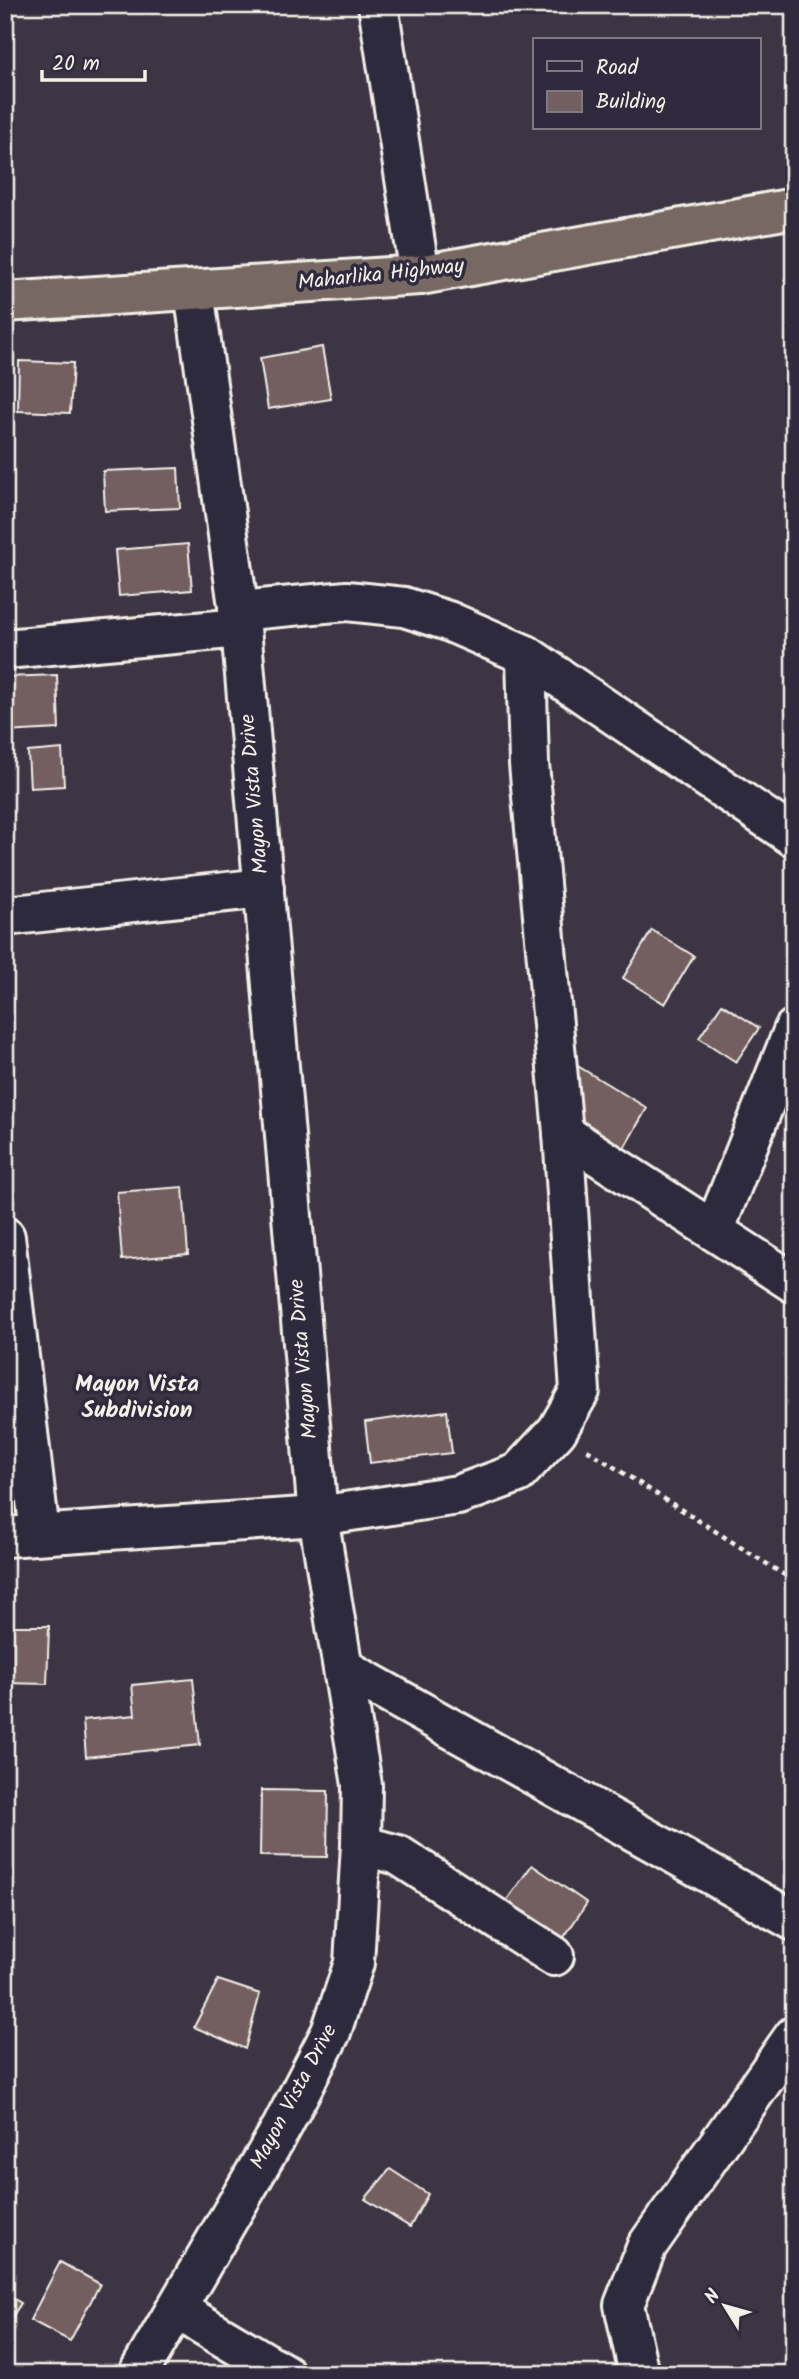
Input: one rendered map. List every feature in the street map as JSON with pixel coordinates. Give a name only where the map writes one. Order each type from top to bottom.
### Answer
[{"type":"highway","name":"Maharlika Highway","points":[[5,302],[420,275],[794,208]]},
{"type":"street","points":[[378,5],[420,275]]},
{"type":"street","name":"Mayon Vista Drive","points":[[138,2374],[282,2127],[331,2032],[354,1963],[361,1845],[362,1785],[318,1516],[239,620],[194,291]]},
{"type":"street","points":[[5,649],[239,620],[346,601],[404,607],[448,621],[526,655],[794,837]]},
{"type":"street","points":[[5,1237],[23,1535],[318,1516],[404,1505],[470,1490],[518,1473],[557,1431],[580,1391],[563,1133],[529,764],[526,655]]},
{"type":"street","points":[[5,916],[264,888]]},
{"type":"street","points":[[714,1231],[794,1028]]},
{"type":"street","points":[[563,1133],[794,1283]]},
{"type":"street","points":[[345,1670],[794,1921]]},
{"type":"street","points":[[361,1845],[398,1855],[554,1956]]},
{"type":"street","points":[[639,2374],[624,2305],[647,2246],[794,2036]]},
{"type":"street","points":[[176,2309],[285,2374]]},
{"type":"path","points":[[557,1431],[794,1581]]},
{"type":"building","points":[[322,347],[331,399],[268,409],[260,358]]},
{"type":"building","points":[[19,361],[73,363],[70,413],[18,411]]},
{"type":"building","points":[[178,468],[180,508],[105,511],[103,471]]},
{"type":"building","points":[[188,544],[192,590],[119,596],[115,550]]},
{"type":"building","points":[[57,675],[59,729],[5,732],[5,677]]},
{"type":"building","points":[[62,749],[64,786],[30,788],[28,752]]},
{"type":"building","points":[[652,930],[694,956],[665,1004],[623,978]]},
{"type":"building","points":[[722,1004],[759,1028],[736,1062],[699,1038]]},
{"type":"building","points":[[576,1065],[647,1108],[616,1162],[584,1137]]},
{"type":"building","points":[[183,1187],[188,1254],[122,1260],[117,1192]]},
{"type":"building","points":[[447,1411],[452,1453],[370,1463],[365,1422]]},
{"type":"building","points":[[5,1626],[49,1626],[47,1684],[5,1683]]},
{"type":"building","points":[[193,1679],[200,1745],[86,1757],[83,1720],[135,1715],[132,1685]]},
{"type":"building","points":[[261,1790],[328,1791],[327,1857],[260,1856]]},
{"type":"building","points":[[532,1865],[587,1903],[560,1943],[504,1904]]},
{"type":"building","points":[[218,1980],[260,1994],[245,2049],[194,2027]]},
{"type":"building","points":[[390,2169],[428,2194],[410,2227],[365,2199]]},
{"type":"building","points":[[60,2262],[100,2284],[70,2341],[30,2320]]},
{"type":"building","points":[[5,2294],[21,2303],[5,2328]]},
{"type":"district","name":"Mayon Vista Subdivision","points":[[137,1398]]}]
